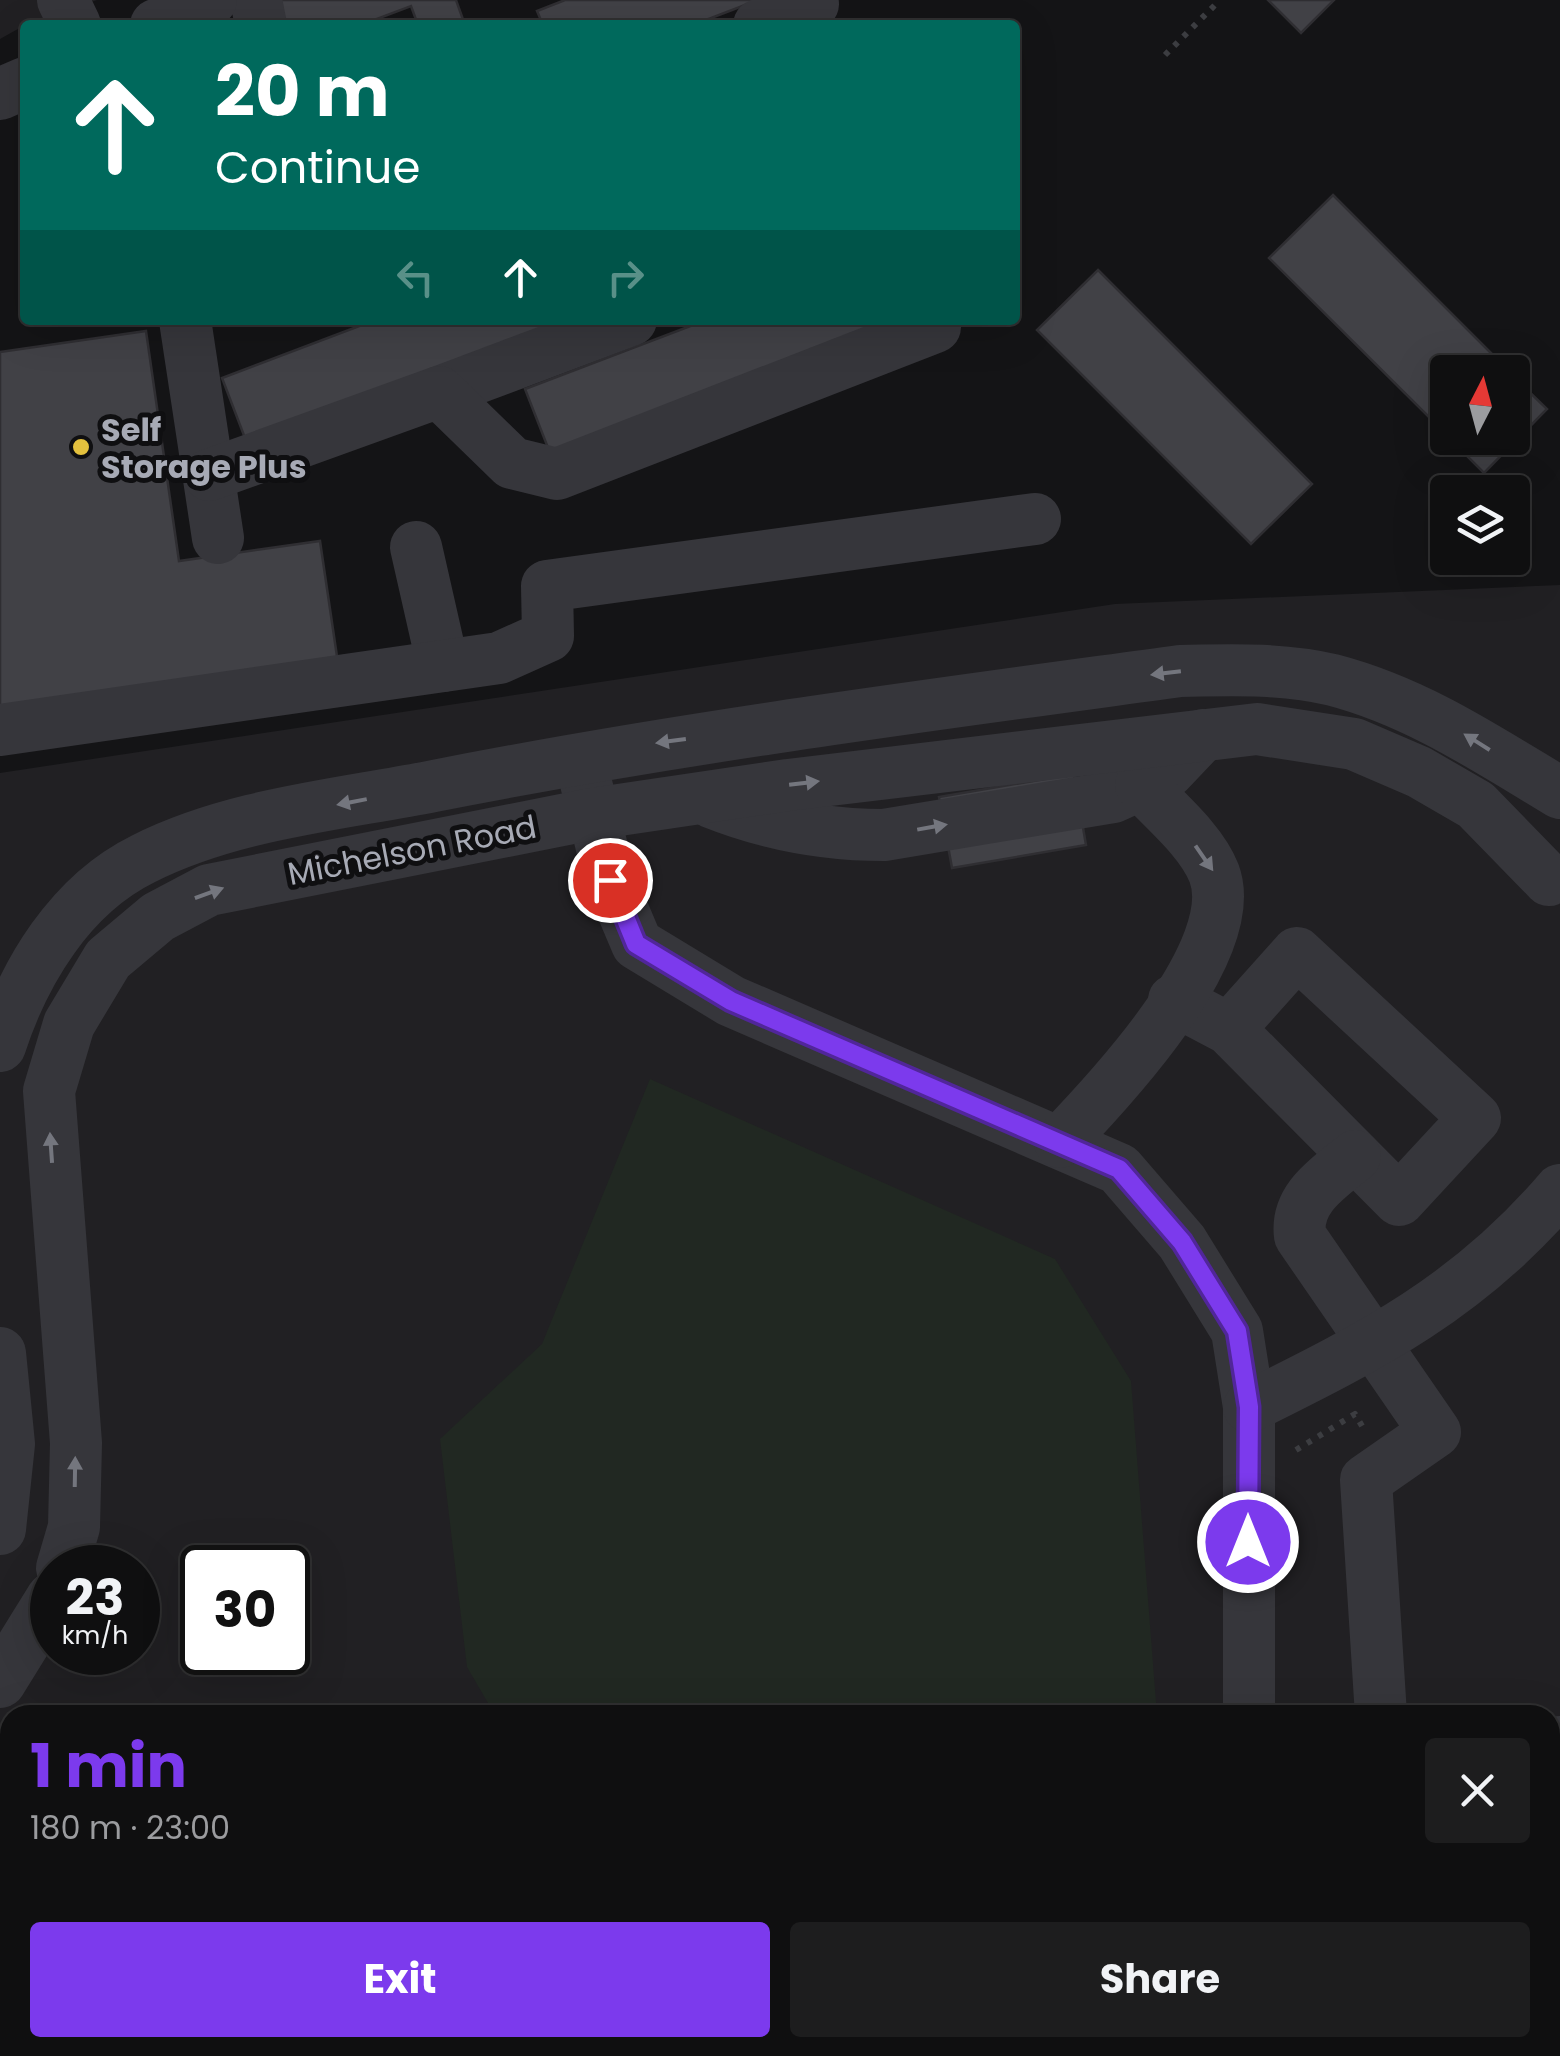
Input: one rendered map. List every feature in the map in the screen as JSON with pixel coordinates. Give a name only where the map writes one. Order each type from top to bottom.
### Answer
[{"type":"street","points":[[167,20],[211,0]]},
{"type":"street","points":[[778,20],[816,10]]},
{"type":"street","points":[[186,325],[218,538]]},
{"type":"street","points":[[209,476],[618,325]]},
{"type":"street","points":[[439,392],[512,464],[558,474],[934,325]]},
{"type":"street","points":[[0,730],[499,658],[548,636],[547,586],[1035,519]]},
{"type":"street","points":[[416,547],[443,666]]},
{"type":"street","name":"Michelson Road","points":[[0,1046],[16,997],[70,914],[140,860],[221,827],[582,757],[1180,671],[1261,670],[1332,680],[1412,706],[1560,793]]},
{"type":"street","points":[[1048,689],[1060,752]]},
{"type":"street","name":"Michelson Road","points":[[69,1545],[74,1527],[76,1443],[50,1091],[69,1024],[108,960],[158,917],[209,890],[592,814],[1256,728],[1354,744],[1476,804],[1556,883]]},
{"type":"street","points":[[701,798],[751,818],[846,835],[884,836],[1113,798],[1168,772],[1203,735]]},
{"type":"street","points":[[582,757],[610,880],[636,944],[731,1001],[1119,1169],[1182,1242],[1237,1331],[1249,1407],[1249,1705]]},
{"type":"street","points":[[1060,1142],[1112,1088],[1206,954],[1221,899],[1213,870],[1140,784]]},
{"type":"street","points":[[1174,1000],[1229,1029],[1399,1200],[1475,1118],[1298,953],[1229,1029]]},
{"type":"street","points":[[1355,1156],[1310,1194],[1298,1220],[1300,1236],[1435,1432],[1366,1480],[1381,1705]]},
{"type":"street","points":[[1249,1407],[1377,1344],[1468,1282],[1550,1218]]},
{"type":"street","points":[[0,1353],[8,1444],[0,1529]]},
{"type":"street","points":[[0,1682],[30,1634]]},
{"type":"path","points":[[1165,54],[1220,0]]},
{"type":"path","points":[[1296,1450],[1355,1414]]},
{"type":"shaded area","points":[[0,0],[97,0],[39,20],[20,20],[20,28],[0,39]]},
{"type":"shaded area","points":[[1560,585],[1560,1705],[0,1705],[0,773],[1115,604]]},
{"type":"shaded area","points":[[650,1079],[1055,1259],[1131,1381],[1156,1705],[489,1705],[467,1667],[440,1439],[542,1344]]},
{"type":"building","points":[[265,0],[456,0],[463,20],[416,20],[411,6],[374,20],[272,20]]},
{"type":"building","points":[[565,0],[758,0],[706,20],[541,20],[537,11]]},
{"type":"building","points":[[1268,0],[1334,0],[1301,33]]},
{"type":"building","points":[[1333,195],[1493,355],[1430,355],[1430,418],[1269,258]]},
{"type":"building","points":[[1098,270],[1312,484],[1251,544],[1037,330]]},
{"type":"building","points":[[362,325],[542,325],[545,333],[248,446],[222,378]]},
{"type":"building","points":[[693,325],[890,325],[550,453],[525,389]]},
{"type":"building","name":"Self Storage Plus","points":[[146,331],[179,561],[320,541],[339,670],[0,718],[0,352]]},
{"type":"building","points":[[1530,392],[1547,409],[1530,426]]},
{"type":"building","points":[[1466,455],[1502,455],[1484,473]]},
{"type":"building","points":[[1074,774],[1086,845],[952,868],[939,797]]},
{"type":"place","name":"Self Storage Plus","points":[[81,447]]},
{"type":"route","points":[[610,880],[636,944],[731,1001],[1119,1169],[1182,1242],[1237,1331],[1249,1407],[1248,1542]]}]
